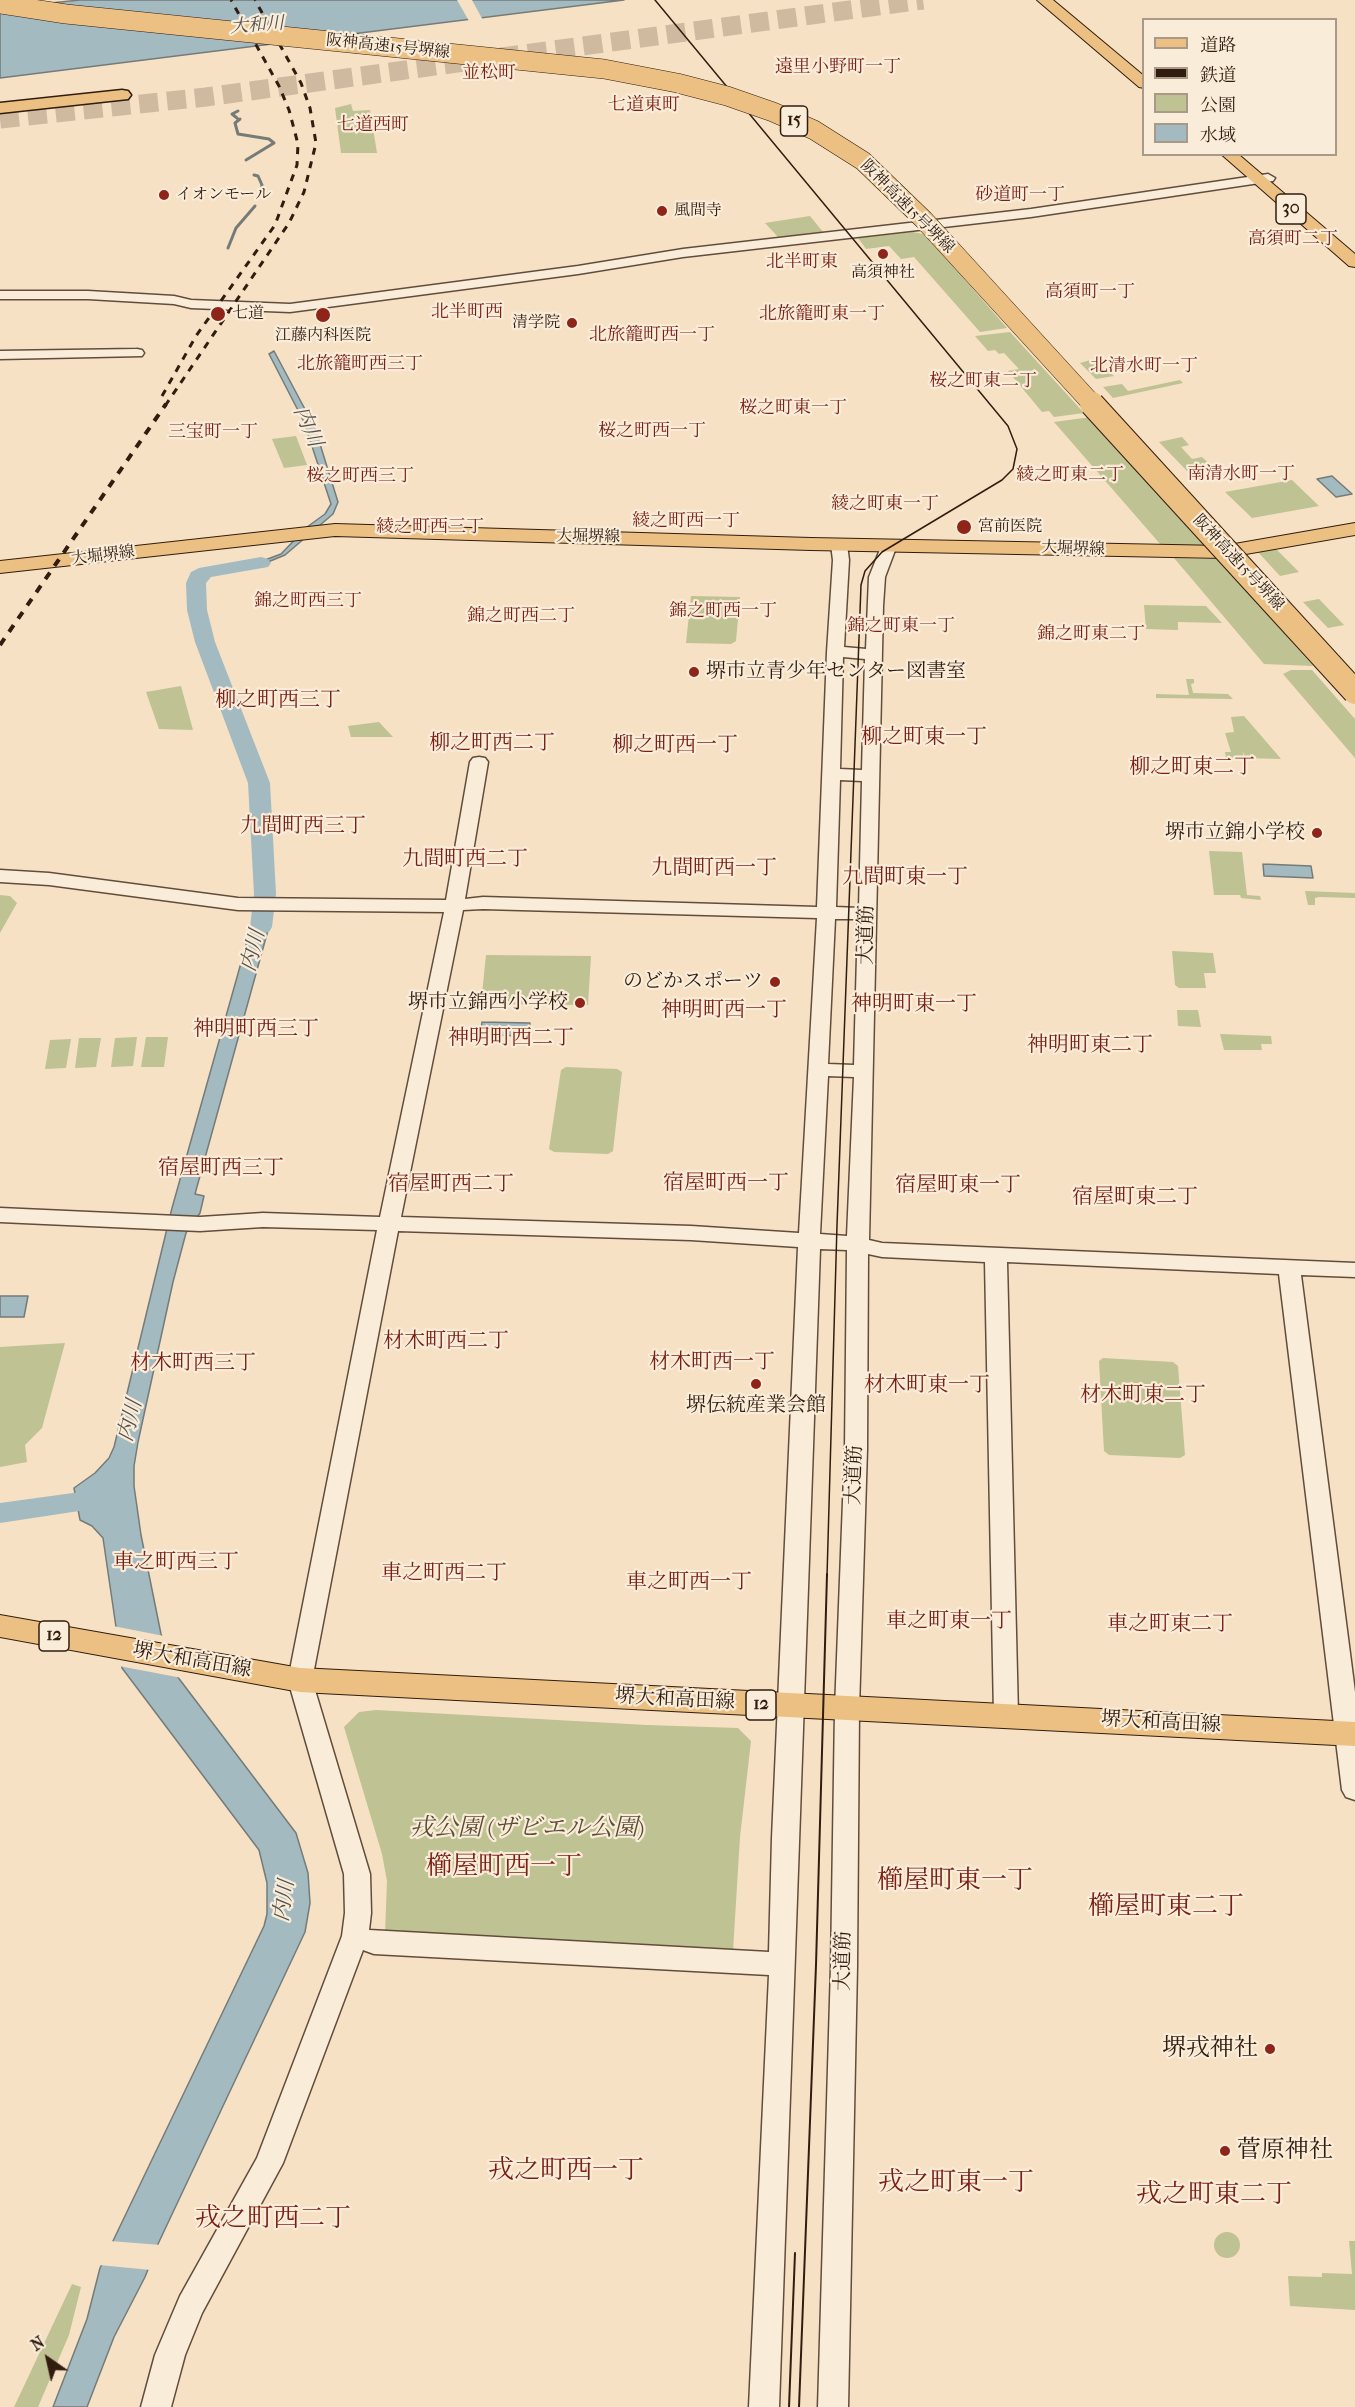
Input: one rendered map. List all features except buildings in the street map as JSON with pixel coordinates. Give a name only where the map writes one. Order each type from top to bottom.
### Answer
[{"type":"highway","name":"阪神高速15号堺線","points":[[4,0],[58,9],[615,67],[684,79],[731,92],[781,108],[823,128],[874,160],[908,190],[1236,548],[1355,682]]},
{"type":"highway","name":"阪神高速15号堺線","points":[[0,4],[66,14],[604,69],[677,83],[727,96],[773,112],[814,130],[849,151],[877,173],[924,220],[1355,694]]},
{"type":"highway","points":[[0,108],[122,95]]},
{"type":"highway","points":[[0,122],[43,121]]},
{"type":"main road","points":[[1044,0],[1142,83]]},
{"type":"main road","points":[[1054,0],[1142,74]]},
{"type":"main road","name":"30","points":[[1231,156],[1355,252]]},
{"type":"main road","name":"30","points":[[1242,156],[1263,179],[1355,262]]},
{"type":"main road","name":"大堀堺線","points":[[0,567],[318,532],[363,531],[838,545],[1231,550],[1355,529]]},
{"type":"main road","name":"堺大和高田線","points":[[0,1626],[300,1680],[1351,1734]]},
{"type":"street","points":[[0,295],[88,295],[174,300],[191,304],[290,308],[578,270],[683,253],[933,225],[1263,179]]},
{"type":"street","points":[[933,225],[1231,550],[1355,678]]},
{"type":"street","points":[[0,355],[137,353]]},
{"type":"street","name":"大道筋","points":[[764,2407],[810,1240],[832,774],[835,652],[841,560],[838,545]]},
{"type":"street","name":"大道筋","points":[[833,2407],[870,776],[877,577],[889,545]]},
{"type":"street","points":[[1231,550],[1355,694]]},
{"type":"street","points":[[835,652],[874,654]]},
{"type":"street","points":[[156,2407],[170,2355],[190,2306],[269,2163],[355,1936],[358,1913],[357,1874],[300,1680],[417,1081],[455,905],[479,762]]},
{"type":"street","points":[[832,774],[870,776]]},
{"type":"street","points":[[0,876],[49,879],[226,904],[455,905],[483,903],[867,914]]},
{"type":"street","points":[[818,1070],[864,1071]]},
{"type":"street","points":[[0,1215],[200,1224],[263,1220],[691,1233],[858,1244],[882,1251],[1355,1270]]},
{"type":"street","points":[[996,1255],[1006,1715]]},
{"type":"street","points":[[1289,1268],[1351,1734],[1355,1790]]},
{"type":"street","points":[[355,1936],[374,1943],[783,1964]]},
{"type":"green space","points":[[351,104],[353,111],[370,110],[377,153],[341,153],[335,108]]},
{"type":"green space","points":[[810,216],[823,232],[778,237],[765,223]]},
{"type":"green space","points":[[913,232],[923,234],[930,240],[1007,328],[980,332],[914,257],[901,259],[889,246],[866,249],[858,238]]},
{"type":"green space","points":[[1010,332],[1084,413],[1054,417],[1049,411],[1042,412],[1008,371],[1019,369],[1004,353],[999,354],[995,350],[988,351],[975,336]]},
{"type":"green space","points":[[1094,359],[1114,376],[1096,379],[1080,363]]},
{"type":"green space","points":[[1180,380],[1183,383],[1113,398],[1103,387],[1122,384],[1128,391]]},
{"type":"green space","points":[[1091,417],[1206,546],[1161,545],[1054,422]]},
{"type":"green space","points":[[296,436],[307,465],[284,468],[272,439]]},
{"type":"green space","points":[[1182,437],[1189,445],[1181,447],[1192,459],[1202,457],[1214,468],[1187,471],[1159,442]]},
{"type":"green space","points":[[1292,480],[1319,506],[1252,518],[1225,492]]},
{"type":"green space","points":[[1276,549],[1299,572],[1280,576],[1258,552]]},
{"type":"green space","points":[[1174,558],[1218,559],[1313,666],[1264,664]]},
{"type":"green space","points":[[691,596],[740,597],[736,641],[731,644],[686,643]]},
{"type":"green space","points":[[1319,599],[1344,625],[1328,628],[1303,602]]},
{"type":"green space","points":[[1144,605],[1206,606],[1222,623],[1178,622],[1178,630],[1146,629]]},
{"type":"green space","points":[[1291,670],[1312,670],[1355,719],[1355,758],[1283,674]]},
{"type":"green space","points":[[1186,679],[1194,679],[1194,683],[1191,684],[1193,693],[1228,694],[1233,699],[1156,698],[1156,694],[1189,695]]},
{"type":"green space","points":[[181,686],[193,730],[159,729],[146,692]]},
{"type":"green space","points":[[1244,716],[1281,759],[1245,758],[1243,752],[1243,759],[1226,758],[1225,752],[1231,752],[1225,733],[1234,732],[1231,717]]},
{"type":"green space","points":[[379,722],[393,737],[351,737],[348,726]]},
{"type":"green space","points":[[1209,851],[1242,852],[1247,895],[1260,896],[1261,900],[1241,898],[1240,895],[1214,895]]},
{"type":"green space","points":[[1305,891],[1355,893],[1355,898],[1319,897],[1315,898],[1315,905],[1308,905]]},
{"type":"green space","points":[[0,895],[10,896],[17,903],[0,933]]},
{"type":"green space","points":[[1172,951],[1213,953],[1216,973],[1204,973],[1206,988],[1179,988],[1175,985]]},
{"type":"green space","points":[[486,955],[591,956],[588,1005],[481,1004]]},
{"type":"green space","points":[[1177,1010],[1198,1010],[1201,1027],[1178,1026]]},
{"type":"green space","points":[[1220,1034],[1271,1036],[1272,1044],[1261,1044],[1262,1050],[1224,1050]]},
{"type":"green space","points":[[137,1037],[133,1066],[111,1067],[115,1038]]},
{"type":"green space","points":[[146,1037],[168,1037],[164,1067],[141,1067]]},
{"type":"green space","points":[[79,1038],[101,1038],[96,1067],[75,1068]]},
{"type":"green space","points":[[71,1039],[66,1068],[45,1069],[50,1040]]},
{"type":"green space","points":[[566,1067],[617,1069],[622,1072],[613,1151],[608,1154],[554,1152],[549,1149],[561,1070]]},
{"type":"green space","points":[[65,1343],[42,1428],[25,1445],[27,1462],[0,1467],[0,1347]]},
{"type":"green space","points":[[1103,1358],[1173,1362],[1178,1366],[1185,1455],[1180,1458],[1109,1455],[1104,1451],[1099,1361]]},
{"type":"green space","name":"戎公園 (ザビエル公園)","points":[[376,1710],[738,1728],[751,1741],[740,1837],[733,1951],[385,1934],[387,1881],[382,1854],[344,1727],[359,1712]]},
{"type":"green space","points":[[1227,2232],[1236,2236],[1240,2245],[1236,2254],[1227,2258],[1218,2254],[1214,2245],[1218,2236]]},
{"type":"green space","points":[[1349,2241],[1355,2241],[1355,2310],[1290,2306],[1288,2276],[1322,2277],[1322,2273],[1352,2274]]},
{"type":"green space","points":[[72,2284],[81,2287],[69,2335],[38,2407],[14,2407]]},
{"type":"water","name":"大和川","points":[[80,0],[624,0],[0,78],[0,8]]},
{"type":"water","points":[[274,351],[315,428],[338,502],[333,514],[285,555],[263,564],[228,570],[228,568],[257,563],[281,554],[307,527],[325,514],[331,504],[304,422],[269,354]]},
{"type":"water","points":[[1332,476],[1352,494],[1336,497],[1317,479]]},
{"type":"water","points":[[1263,864],[1311,866],[1313,878],[1264,876]]},
{"type":"water","points":[[263,894],[269,894],[270,923],[195,1194],[204,1196],[200,1213],[186,1233],[173,1282],[138,1442],[134,1466],[134,1486],[141,1535],[161,1634],[177,1676],[296,1833],[308,1873],[310,1903],[305,1932],[158,2244],[145,2277],[114,2337],[87,2407],[53,2407],[87,2319],[100,2268],[264,1926],[267,1914],[267,1883],[259,1850],[122,1668],[103,1538],[92,1526],[80,1520],[74,1488],[95,1473],[109,1458],[114,1447],[172,1208],[259,899]]},
{"type":"water","points":[[482,1022],[530,1023],[529,1036],[480,1035]]},
{"type":"water","points":[[0,1296],[28,1296],[24,1317],[0,1317]]},
{"type":"pier","points":[[457,0],[472,0],[484,22],[469,21]]},
{"type":"pier","points":[[113,1626],[164,1636],[182,1678],[119,1666]]},
{"type":"pier","points":[[110,2241],[161,2245],[151,2270],[99,2265]]},
{"type":"waterway","points":[[237,118],[232,114],[238,111]]},
{"type":"waterway","points":[[240,119],[235,123],[238,134],[269,139],[274,143],[246,160]]},
{"type":"waterway","points":[[254,175],[258,176],[262,185],[261,192]]},
{"type":"waterway","points":[[228,248],[236,228],[255,206]]},
{"type":"waterway","name":"内川","points":[[261,563],[206,572],[198,576],[196,583],[197,610],[205,642],[259,783],[265,894],[261,927]]},
{"type":"waterway","points":[[0,1513],[102,1499]]},
{"type":"tunnel","points":[[0,119],[206,97],[923,0]]},
{"type":"tram line","points":[[655,0],[1008,426],[1017,449],[1013,469],[1002,480],[882,552],[865,571],[861,585],[837,1225],[827,1576]]},
{"type":"tram line","points":[[799,2407],[816,1965],[827,1574]]},
{"type":"tram line","points":[[789,2407],[795,2253]]},
{"type":"railway","points":[[162,396],[196,336],[275,225],[297,165],[298,144],[289,110],[279,86],[231,0]]},
{"type":"railway","points":[[165,406],[289,223],[304,192],[316,143],[310,108],[301,83],[255,0]]},
{"type":"railway","points":[[0,645],[166,404]]},
{"type":"place","name":"イオンモール","points":[[164,195]]},
{"type":"place","name":"風間寺","points":[[662,211]]},
{"type":"place","name":"高須神社","points":[[883,254]]},
{"type":"place","name":"七道","points":[[218,314]]},
{"type":"place","name":"江藤内科医院","points":[[323,315]]},
{"type":"place","name":"清学院","points":[[572,323]]},
{"type":"place","name":"宮前医院","points":[[964,527]]},
{"type":"place","name":"堺市立青少年センター図書室","points":[[694,672]]},
{"type":"place","name":"堺市立錦小学校","points":[[1317,833]]},
{"type":"place","name":"のどかスポーツ","points":[[775,982]]},
{"type":"place","name":"堺市立錦西小学校","points":[[580,1003]]},
{"type":"place","name":"堺伝統産業会館","points":[[756,1384]]},
{"type":"place","name":"堺戎神社","points":[[1270,2049]]},
{"type":"place","name":"菅原神社","points":[[1225,2151]]},
{"type":"district","name":"遠里小野町一丁","points":[[838,68]]},
{"type":"district","name":"並松町","points":[[489,74]]},
{"type":"district","name":"七道東町","points":[[644,106]]},
{"type":"district","name":"七道西町","points":[[373,126]]},
{"type":"district","name":"砂道町一丁","points":[[1020,196]]},
{"type":"district","name":"高須町二丁","points":[[1293,240]]},
{"type":"district","name":"北半町東","points":[[802,263]]},
{"type":"district","name":"高須町一丁","points":[[1090,293]]},
{"type":"district","name":"北半町西","points":[[467,313]]},
{"type":"district","name":"北旅籠町東一丁","points":[[822,315]]},
{"type":"district","name":"北旅籠町西一丁","points":[[652,336]]},
{"type":"district","name":"北旅籠町西三丁","points":[[360,365]]},
{"type":"district","name":"北清水町一丁","points":[[1144,367]]},
{"type":"district","name":"桜之町東二丁","points":[[983,382]]},
{"type":"district","name":"桜之町東一丁","points":[[793,409]]},
{"type":"district","name":"桜之町西一丁","points":[[652,432]]},
{"type":"district","name":"三宝町一丁","points":[[213,433]]},
{"type":"district","name":"南清水町一丁","points":[[1241,475]]},
{"type":"district","name":"綾之町東二丁","points":[[1070,476]]},
{"type":"district","name":"桜之町西三丁","points":[[360,477]]},
{"type":"district","name":"綾之町東一丁","points":[[885,505]]},
{"type":"district","name":"綾之町西一丁","points":[[686,522]]},
{"type":"district","name":"綾之町西三丁","points":[[430,528]]},
{"type":"district","name":"錦之町西三丁","points":[[308,602]]},
{"type":"district","name":"錦之町西一丁","points":[[723,612]]},
{"type":"district","name":"錦之町西二丁","points":[[521,617]]},
{"type":"district","name":"錦之町東一丁","points":[[901,627]]},
{"type":"district","name":"錦之町東二丁","points":[[1091,635]]},
{"type":"district","name":"柳之町西三丁","points":[[278,701]]},
{"type":"district","name":"柳之町東一丁","points":[[924,738]]},
{"type":"district","name":"柳之町西二丁","points":[[492,744]]},
{"type":"district","name":"柳之町西一丁","points":[[675,746]]},
{"type":"district","name":"柳之町東二丁","points":[[1192,768]]},
{"type":"district","name":"九間町西三丁","points":[[303,827]]},
{"type":"district","name":"九間町西二丁","points":[[465,860]]},
{"type":"district","name":"九間町西一丁","points":[[714,869]]},
{"type":"district","name":"九間町東一丁","points":[[905,878]]},
{"type":"district","name":"神明町東一丁","points":[[914,1005]]},
{"type":"district","name":"神明町西一丁","points":[[724,1011]]},
{"type":"district","name":"神明町西三丁","points":[[256,1030]]},
{"type":"district","name":"神明町西二丁","points":[[511,1039]]},
{"type":"district","name":"神明町東二丁","points":[[1090,1046]]},
{"type":"district","name":"宿屋町西三丁","points":[[221,1169]]},
{"type":"district","name":"宿屋町西一丁","points":[[726,1184]]},
{"type":"district","name":"宿屋町西二丁","points":[[451,1185]]},
{"type":"district","name":"宿屋町東一丁","points":[[958,1186]]},
{"type":"district","name":"宿屋町東二丁","points":[[1135,1198]]},
{"type":"district","name":"材木町西二丁","points":[[446,1342]]},
{"type":"district","name":"材木町西一丁","points":[[712,1363]]},
{"type":"district","name":"材木町西三丁","points":[[193,1364]]},
{"type":"district","name":"材木町東一丁","points":[[927,1386]]},
{"type":"district","name":"材木町東二丁","points":[[1143,1396]]},
{"type":"district","name":"車之町西三丁","points":[[176,1563]]},
{"type":"district","name":"車之町西二丁","points":[[444,1574]]},
{"type":"district","name":"車之町西一丁","points":[[689,1583]]},
{"type":"district","name":"車之町東一丁","points":[[949,1622]]},
{"type":"district","name":"車之町東二丁","points":[[1170,1625]]},
{"type":"district","name":"櫛屋町西一丁","points":[[504,1868]]},
{"type":"district","name":"櫛屋町東一丁","points":[[955,1882]]},
{"type":"district","name":"櫛屋町東二丁","points":[[1166,1908]]},
{"type":"district","name":"戎之町西一丁","points":[[566,2172]]},
{"type":"district","name":"戎之町東一丁","points":[[956,2184]]},
{"type":"district","name":"戎之町東二丁","points":[[1214,2196]]},
{"type":"district","name":"戎之町西二丁","points":[[273,2220]]}]
